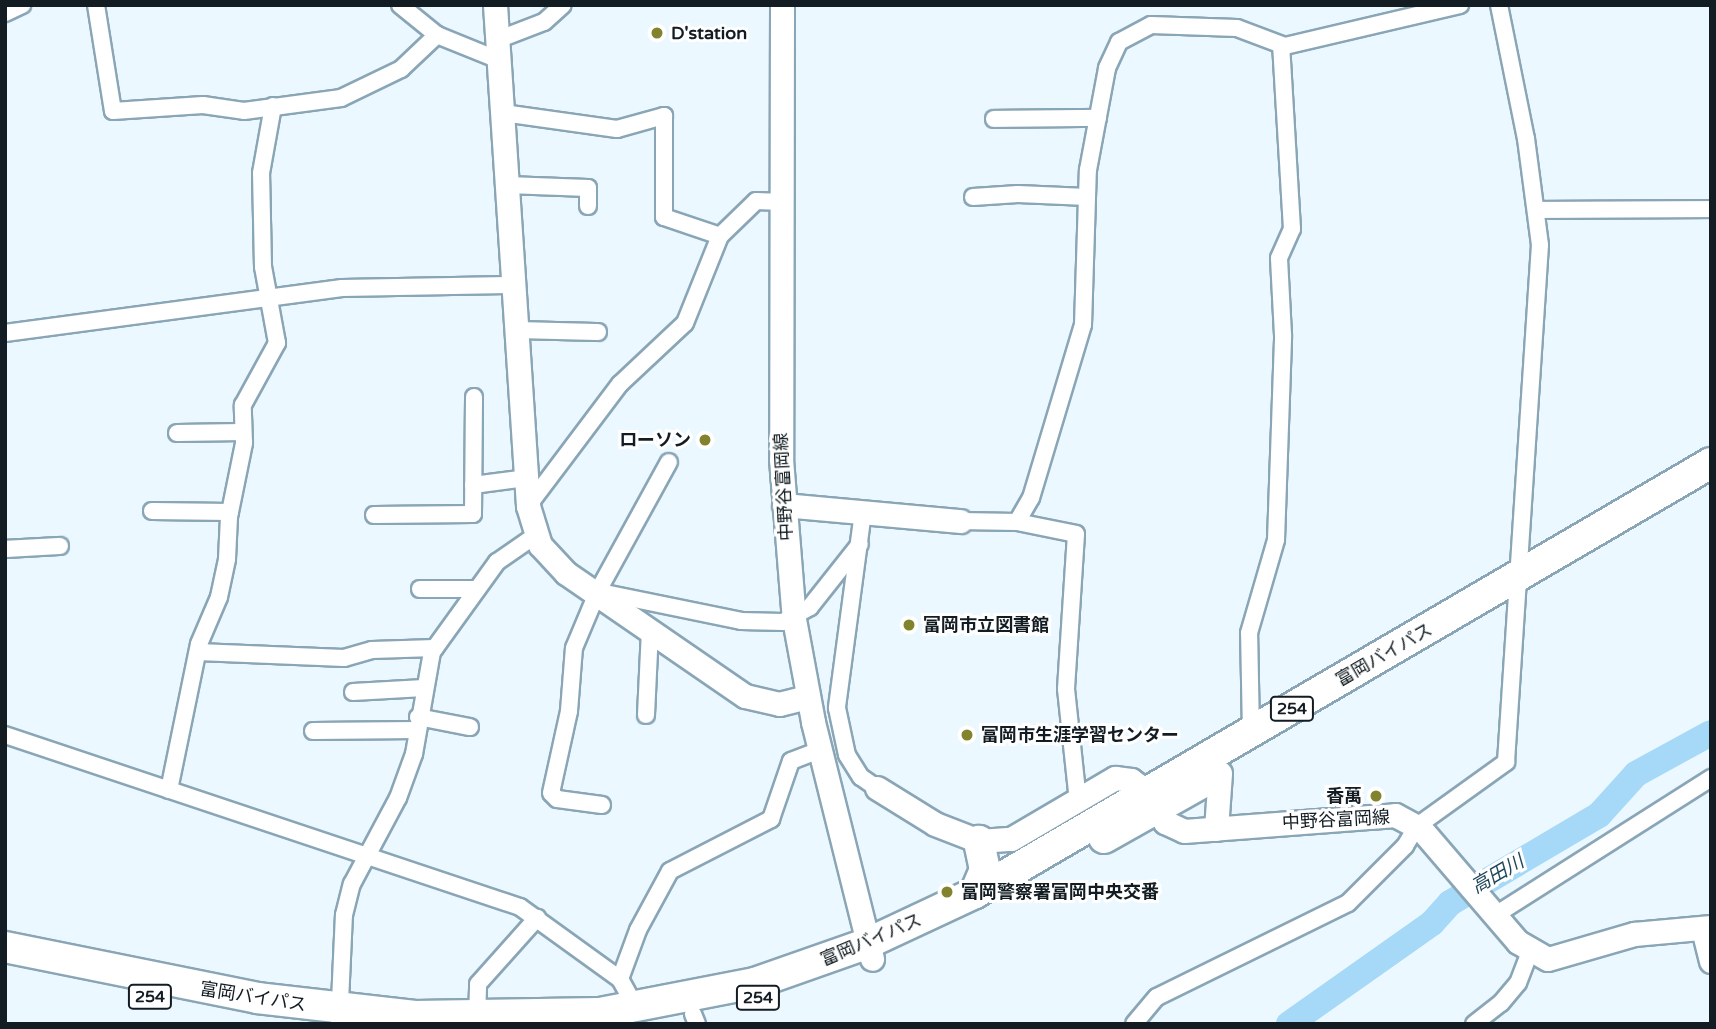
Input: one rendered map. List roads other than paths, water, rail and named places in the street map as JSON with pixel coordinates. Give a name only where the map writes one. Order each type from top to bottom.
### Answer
[{"type":"highway","name":"富岡バイパス","points":[[5,947],[341,1017],[638,1016],[695,1019],[817,980],[1150,800],[1220,773],[1711,463]]},
{"type":"highway","name":"富岡バイパス","points":[[638,1016],[869,951],[982,908],[1251,733],[1520,584],[1711,484]]},
{"type":"highway","points":[[975,893],[985,870],[979,841]]},
{"type":"highway","name":"富岡バイパス","points":[[5,964],[295,1024]]},
{"type":"main road","points":[[495,5],[528,506],[536,535],[551,561],[598,591],[745,696],[779,704],[808,697]]},
{"type":"main road","name":"中野谷富岡線","points":[[782,5],[784,505],[794,619],[808,697],[869,951]]},
{"type":"main road","points":[[784,505],[960,521]]},
{"type":"main road","points":[[1216,830],[1220,773]]},
{"type":"main road","name":"中野谷富岡線","points":[[1078,800],[1115,778],[1131,780],[1175,828],[1216,830],[1395,815],[1419,828],[1530,952]]},
{"type":"main road","points":[[877,788],[935,824],[979,841],[1011,839],[1078,800]]},
{"type":"main road","points":[[1530,952],[1548,958],[1634,934],[1707,928],[1711,961]]},
{"type":"street","points":[[5,13],[22,5]]},
{"type":"street","points":[[96,5],[113,111],[203,105],[244,111],[341,98],[401,69],[437,35]]},
{"type":"street","points":[[400,5],[437,35],[498,50],[544,22],[564,5]]},
{"type":"street","points":[[1017,522],[1031,498],[1078,347],[1087,197],[1107,68],[1119,42],[1151,24],[1237,29],[1281,45],[1308,43],[1460,5]]},
{"type":"street","points":[[1135,1024],[1167,991],[1348,903],[1405,846],[1419,828],[1506,762],[1540,302],[1538,210],[1499,5]]},
{"type":"street","points":[[1251,733],[1249,633],[1276,540],[1283,335],[1279,258],[1292,229],[1281,45]]},
{"type":"street","points":[[170,790],[198,652],[219,597],[227,559],[230,512],[243,432],[243,405],[277,343],[268,300],[261,173],[273,106]]},
{"type":"street","points":[[503,113],[617,129],[664,116],[664,217],[720,236]]},
{"type":"street","points":[[994,119],[1098,118]]},
{"type":"street","points":[[507,185],[588,188],[588,206]]},
{"type":"street","points":[[973,197],[1018,194],[1087,197]]},
{"type":"street","points":[[528,506],[620,384],[685,323],[720,236],[756,201],[782,202]]},
{"type":"street","points":[[1538,210],[1711,209]]},
{"type":"street","points":[[5,333],[268,300],[342,288],[513,285]]},
{"type":"street","points":[[516,330],[598,332]]},
{"type":"street","points":[[374,515],[473,514],[474,397]]},
{"type":"street","points":[[177,433],[243,432]]},
{"type":"street","points":[[602,805],[557,799],[551,793],[569,711],[574,648],[598,591],[669,463]]},
{"type":"street","points":[[473,485],[526,478]]},
{"type":"street","points":[[152,511],[230,512]]},
{"type":"street","points":[[863,512],[838,720],[853,766],[877,788]]},
{"type":"street","points":[[960,521],[1017,522],[1076,534],[1066,689],[1078,800]]},
{"type":"street","points":[[341,1017],[344,915],[352,884],[398,798],[414,754],[424,688],[435,648],[497,562],[536,535]]},
{"type":"street","points":[[598,591],[756,623],[794,619],[810,607],[860,544]]},
{"type":"street","points":[[5,550],[60,546]]},
{"type":"street","points":[[420,589],[477,589]]},
{"type":"street","points":[[646,715],[650,630]]},
{"type":"street","points":[[198,652],[344,658],[372,650],[435,648]]},
{"type":"street","points":[[353,692],[424,688]]},
{"type":"street","points":[[313,731],[418,723],[470,727]]},
{"type":"street","points":[[5,735],[520,907],[620,979],[638,1016]]},
{"type":"street","points":[[620,979],[638,930],[670,871],[771,819],[791,761],[820,750]]},
{"type":"street","points":[[1494,911],[1711,778]]},
{"type":"street","points":[[477,1017],[478,984],[537,918]]},
{"type":"street","points":[[1474,1024],[1501,1003],[1518,982],[1530,952]]},
{"type":"waterway","name":"高田川","points":[[1289,1024],[1432,923],[1450,903],[1599,815],[1636,774],[1711,733]]},
{"type":"place","name":"D'station","points":[[657,33]]},
{"type":"place","name":"ローソン","points":[[705,440]]},
{"type":"place","name":"富岡市立図書館","points":[[909,625]]},
{"type":"place","name":"富岡市生涯学習センター","points":[[967,735]]},
{"type":"place","name":"香萬","points":[[1376,796]]},
{"type":"place","name":"富岡警察署富岡中央交番","points":[[947,892]]}]
